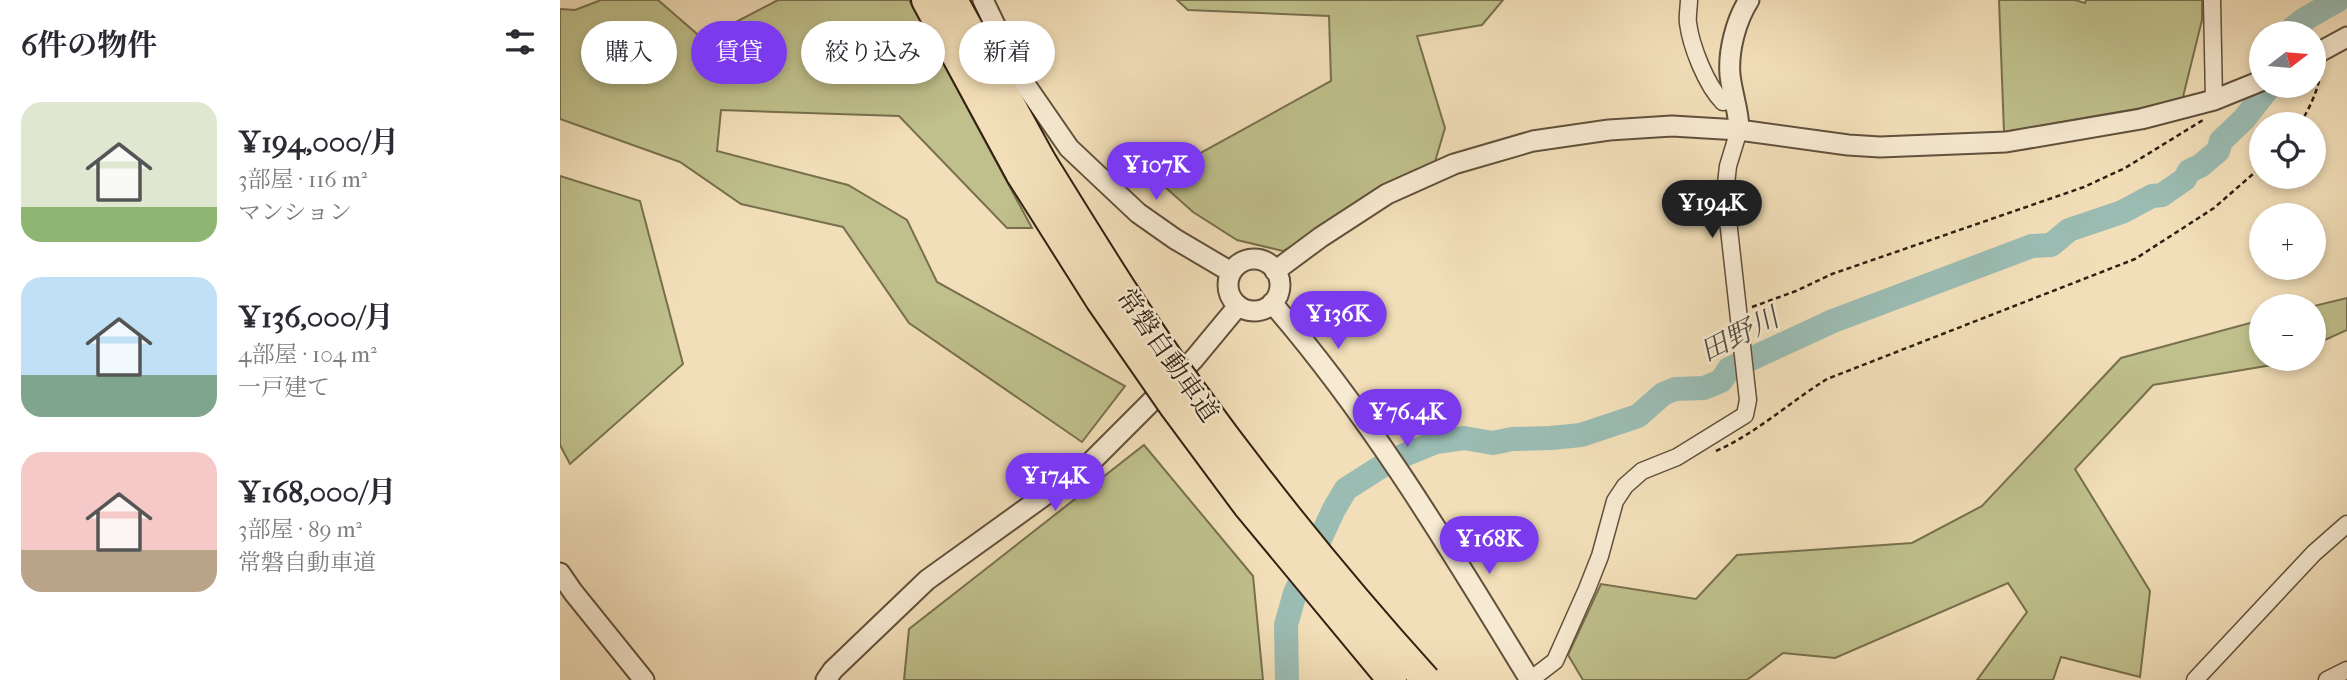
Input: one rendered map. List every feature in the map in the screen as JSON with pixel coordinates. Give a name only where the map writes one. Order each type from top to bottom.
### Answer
[{"type":"highway","name":"常磐自動車道","points":[[926,0],[1031,169],[1119,286],[1197,399],[1266,491],[1426,680]]},
{"type":"highway","name":"常磐自動車道","points":[[953,0],[1031,169],[1100,300],[1247,505],[1392,680]]},
{"type":"street","points":[[983,0],[1020,77],[1069,148],[1138,213],[1175,239],[1231,272]]},
{"type":"street","points":[[1689,0],[1688,22],[1693,47],[1716,94],[1723,102],[1735,99]]},
{"type":"street","points":[[1272,303],[1304,339],[1368,426],[1530,680],[1555,661],[1600,556],[1615,501],[1625,486],[1643,471],[1677,457],[1745,415],[1748,401],[1725,193],[1728,166],[1739,130],[1730,76],[1730,58],[1737,25],[1749,0]]},
{"type":"street","points":[[2212,0],[2214,100]]},
{"type":"street","points":[[2326,48],[2347,37]]},
{"type":"street","points":[[1275,271],[1387,194],[1454,164],[1533,141],[1609,130],[1672,127],[1739,130],[1880,147],[2006,142],[2141,119],[2214,100],[2249,87]]},
{"type":"street","points":[[1257,259],[1264,261],[1275,271],[1279,284],[1276,297],[1266,307],[1252,311],[1238,306],[1229,294],[1228,279],[1231,272],[1242,262],[1257,259]]},
{"type":"street","points":[[825,680],[927,580],[1091,461],[1194,359],[1238,306]]},
{"type":"street","points":[[2194,680],[2314,553],[2347,524]]},
{"type":"street","points":[[560,573],[573,593],[644,680]]},
{"type":"street","points":[[2328,680],[2347,670]]},
{"type":"path","points":[[1738,312],[1796,291],[1832,274],[2084,187],[2125,168],[2210,116],[2214,100]]},
{"type":"path","points":[[1712,453],[1736,443],[1827,379],[2134,259],[2214,208],[2249,177]]},
{"type":"green space","points":[[601,0],[658,0],[691,29],[691,84],[787,84],[787,21],[738,21],[778,0],[909,0],[920,21],[801,21],[801,84],[945,84],[945,67],[1032,228],[1007,228],[899,116],[721,110],[717,151],[848,185],[907,220],[937,282],[1125,386],[1082,442],[909,323],[843,227],[741,204],[680,162],[560,119],[560,9],[575,10]]},
{"type":"green space","points":[[1177,0],[1503,0],[1482,25],[1417,36],[1445,128],[1434,165],[1283,251],[1237,240],[1193,212],[1155,178],[1331,81],[1329,16],[1188,10]]},
{"type":"green space","points":[[1999,0],[2075,0],[2085,3],[2086,0],[2202,0],[2202,20],[2182,101],[2004,132]]},
{"type":"green space","points":[[560,176],[640,201],[683,364],[570,464],[560,445]]},
{"type":"green space","points":[[2347,298],[2347,330],[2326,340],[2326,303]]},
{"type":"green space","points":[[2249,323],[2249,369],[2153,385],[2075,469],[2150,591],[2140,677],[2061,657],[2053,680],[1977,680],[2027,612],[2008,583],[1835,658],[1783,653],[1747,680],[1583,680],[1568,655],[1601,584],[1696,599],[1737,555],[1912,543],[1982,506],[2121,358]]},
{"type":"green space","points":[[1144,445],[1253,576],[1263,680],[904,680],[909,629]]},
{"type":"waterway","name":"田野川","points":[[2302,21],[2338,0]]},
{"type":"waterway","name":"田野川","points":[[1287,680],[1286,625],[1295,593],[1334,509],[1346,489],[1390,461],[1436,442],[1464,438],[1493,443],[1512,439],[1581,435],[1638,416],[1663,394],[1675,389],[1704,388],[1721,381],[1729,369],[1833,321],[2032,246],[2051,245],[2069,230],[2122,212],[2152,196],[2162,195],[2185,179],[2189,171],[2200,166],[2218,151],[2221,141],[2260,98]]}]
